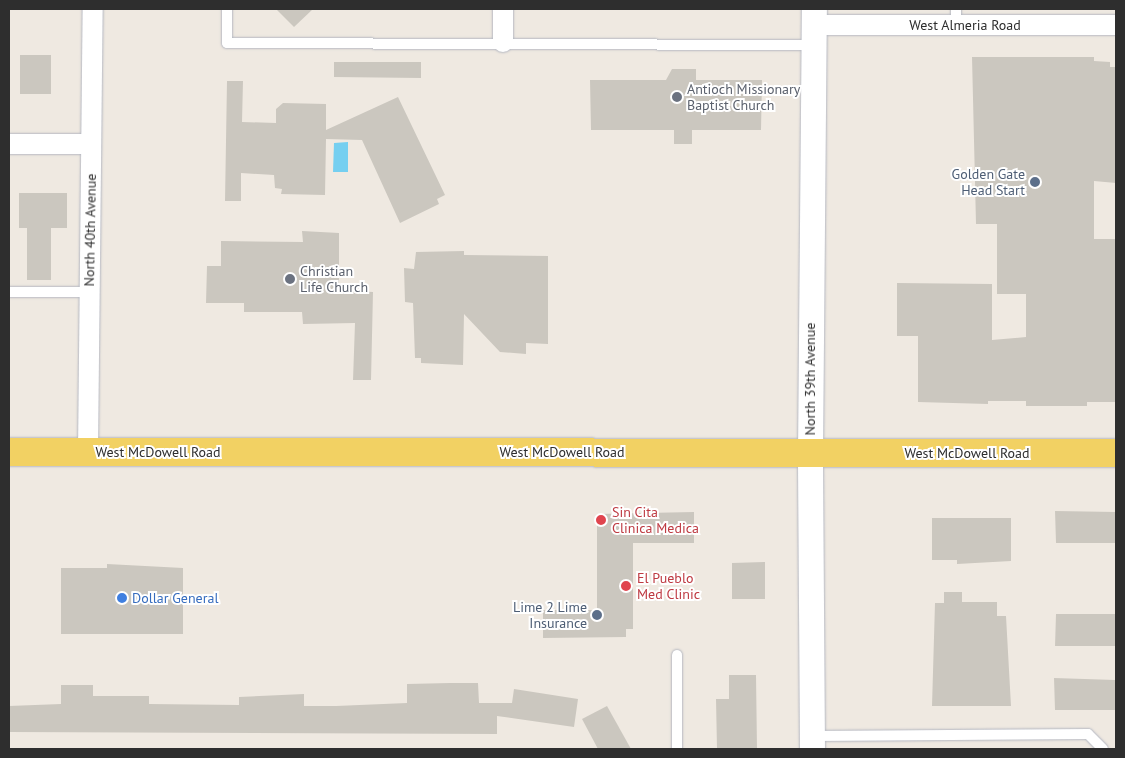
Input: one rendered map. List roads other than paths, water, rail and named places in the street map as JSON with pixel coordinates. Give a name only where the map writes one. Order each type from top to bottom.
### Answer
[{"type":"main road","name":"West McDowell Road","points":[[9,452],[1116,453]]},
{"type":"street","name":"North 40th Avenue","points":[[88,452],[93,9]]},
{"type":"street","points":[[503,9],[503,42]]},
{"type":"street","name":"West Almeria Road","points":[[814,26],[956,17],[1079,17],[1116,25]]},
{"type":"street","name":"North 39th Avenue","points":[[812,743],[810,453],[814,26]]},
{"type":"street","points":[[9,144],[91,144]]},
{"type":"lane","points":[[227,9],[227,43],[503,42],[814,26]]},
{"type":"lane","points":[[9,292],[90,292]]},
{"type":"lane","points":[[677,655],[677,749]]},
{"type":"lane","points":[[812,743],[1088,734],[1103,749]]},
{"type":"water","points":[[348,142],[348,172],[333,172],[334,143]]},
{"type":"place","name":"Antioch Missionary Baptist Church","points":[[677,97]]},
{"type":"place","name":"Golden Gate Head Start","points":[[1035,182]]},
{"type":"place","name":"Christian Life Church","points":[[290,279]]},
{"type":"place","name":"Sin Cita Clinica Medica","points":[[601,520]]},
{"type":"place","name":"El Pueblo Med Clinic","points":[[626,586]]},
{"type":"place","name":"Dollar General","points":[[122,598]]},
{"type":"place","name":"Lime 2 Lime Insurance","points":[[597,615]]}]
